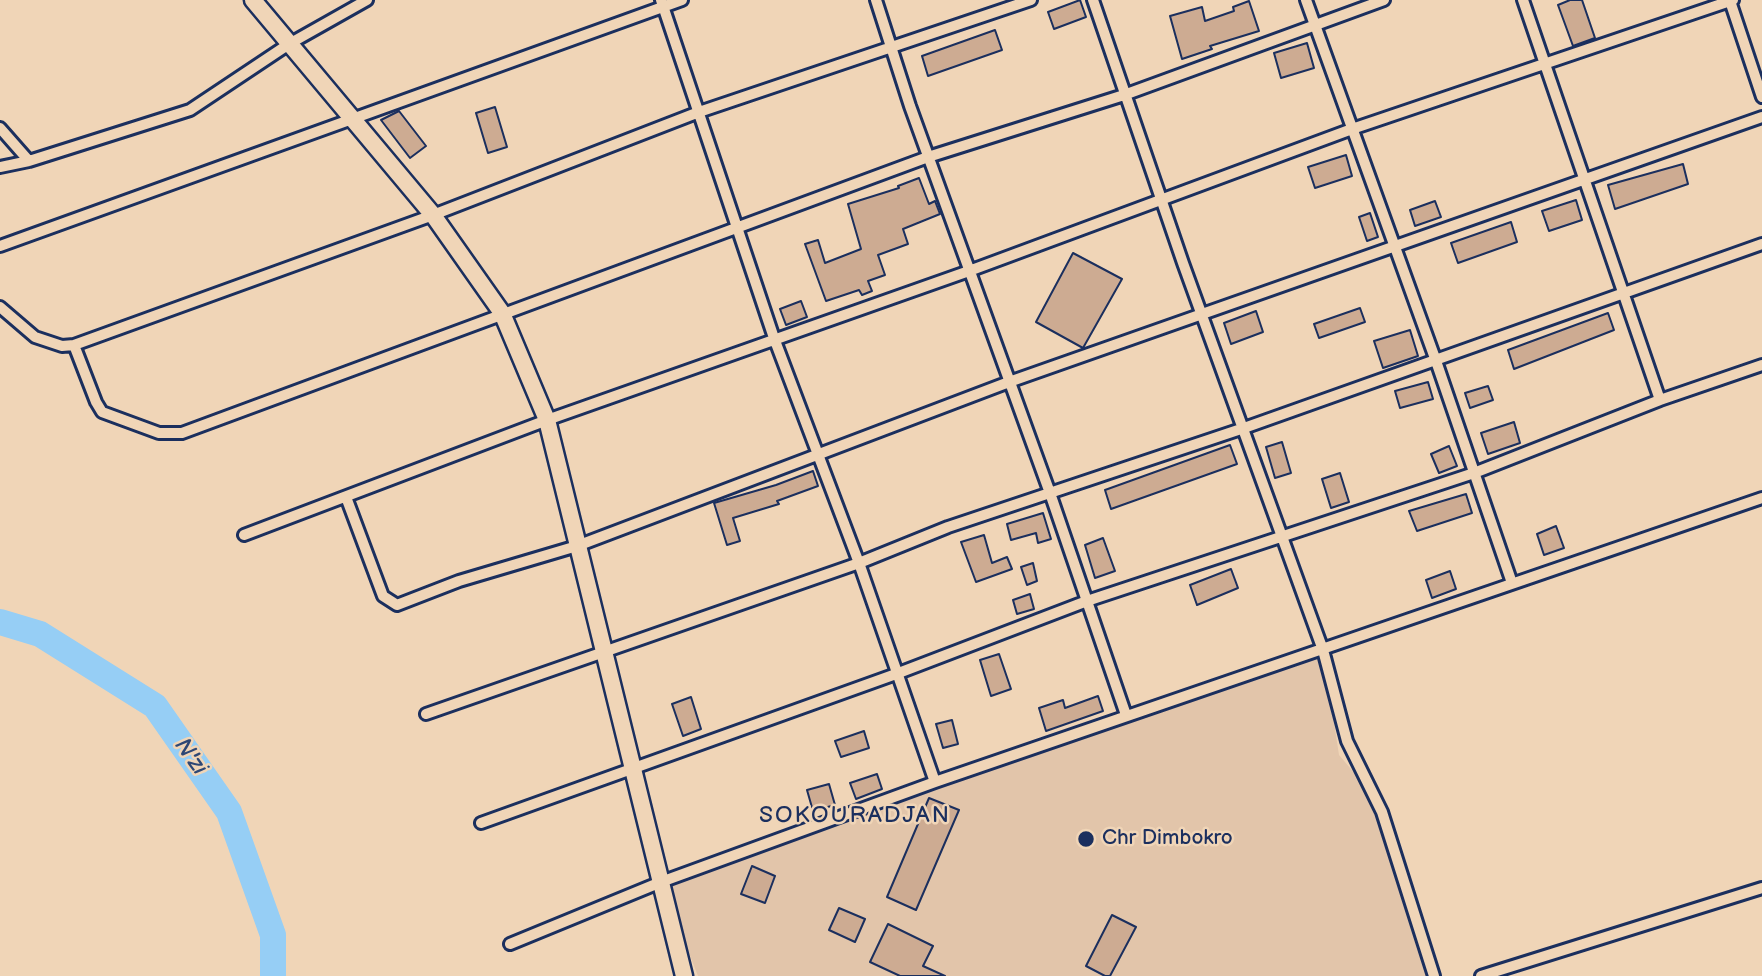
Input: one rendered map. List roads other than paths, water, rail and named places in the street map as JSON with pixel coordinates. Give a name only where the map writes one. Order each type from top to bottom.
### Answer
[{"type":"main road","points":[[253,0],[433,215],[502,313],[547,421],[684,976]]},
{"type":"street","points":[[0,167],[29,161],[190,110],[289,44],[367,0]]},
{"type":"street","points":[[0,246],[663,4],[682,0]]},
{"type":"street","points":[[876,0],[928,157],[1050,493],[1126,715]]},
{"type":"street","points":[[0,307],[35,337],[62,346],[74,345],[433,215],[699,112],[1031,0]]},
{"type":"street","points":[[1093,0],[1124,95],[1323,650],[1347,741],[1382,812],[1434,976]]},
{"type":"street","points":[[1307,0],[1437,361],[1512,583]]},
{"type":"street","points":[[74,345],[96,402],[103,412],[135,426],[170,435],[928,157],[1124,95],[1384,0]]},
{"type":"street","points":[[1523,0],[1660,400]]},
{"type":"street","points":[[244,535],[547,421],[968,271],[1352,129],[1731,1],[1762,97]]},
{"type":"street","points":[[663,4],[739,226],[774,338],[859,563],[935,782]]},
{"type":"street","points":[[346,497],[383,596],[397,605],[459,581],[577,547],[1009,382],[1762,117]]},
{"type":"street","points":[[0,128],[29,161]]},
{"type":"street","points":[[426,714],[859,563],[948,527],[1437,361],[1762,244]]},
{"type":"street","points":[[481,823],[896,674],[1087,601],[1474,473],[1660,400],[1762,365]]},
{"type":"street","points":[[510,944],[661,882],[935,782],[1762,498]]},
{"type":"street","points":[[1481,976],[1762,888]]},
{"type":"waterway","name":"N'zi","points":[[0,622],[40,634],[155,706],[229,812],[273,935],[273,976]]},
{"type":"place","name":"Chr Dimbokro","points":[[1086,839]]},
{"type":"district","name":"SOKOURADJAN","points":[[855,816]]}]
